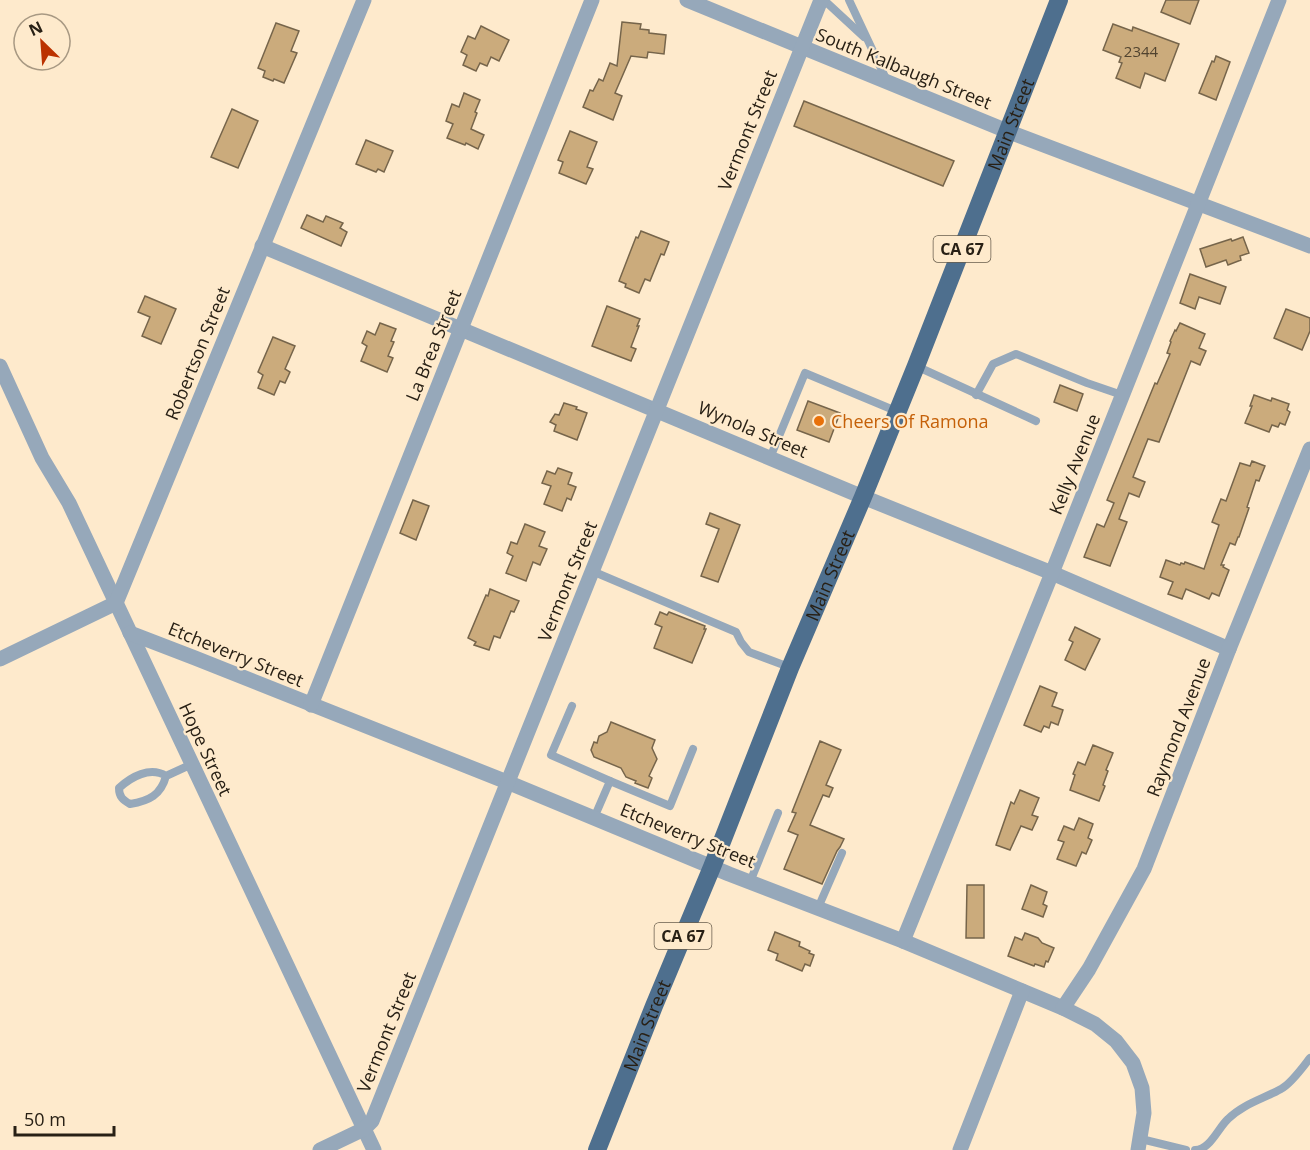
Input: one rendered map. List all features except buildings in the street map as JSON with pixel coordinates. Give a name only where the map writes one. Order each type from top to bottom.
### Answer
[{"type":"main road","name":"Main Street","points":[[597,1150],[790,668],[898,412],[1059,0]]},
{"type":"street","name":"Robertson Street","points":[[116,603],[364,0]]},
{"type":"street","name":"La Brea Street","points":[[311,705],[592,0]]},
{"type":"street","name":"South Kalbaugh Street","points":[[687,0],[1007,131],[1310,246]]},
{"type":"street","name":"Vermont Street","points":[[364,1129],[372,1121],[801,47],[823,0]]},
{"type":"street","name":"Kelly Avenue","points":[[903,941],[1052,573],[1279,0]]},
{"type":"street","name":"Wynola Street","points":[[262,246],[1230,649]]},
{"type":"street","name":"Hope Street","points":[[0,366],[42,458],[69,503],[374,1150]]},
{"type":"street","name":"Raymond Avenue","points":[[1063,1008],[1089,969],[1144,869],[1310,449]]},
{"type":"street","points":[[0,659],[116,603]]},
{"type":"street","name":"Etcheverry Street","points":[[130,633],[507,782],[712,867],[903,941],[1063,1008],[1095,1024],[1116,1041],[1133,1063],[1143,1096],[1144,1113],[1140,1145]]},
{"type":"street","points":[[960,1150],[1022,991]]},
{"type":"street","points":[[320,1150],[364,1129]]},
{"type":"lane","points":[[823,0],[867,40]]},
{"type":"lane","points":[[849,0],[887,82]]},
{"type":"lane","points":[[976,394],[993,364],[1016,354],[1122,395]]},
{"type":"lane","points":[[916,366],[1036,421]]},
{"type":"lane","points":[[770,458],[805,373],[898,412]]},
{"type":"lane","points":[[592,571],[736,632],[749,652],[790,668]]},
{"type":"lane","points":[[572,706],[551,755],[670,806],[693,748]]},
{"type":"lane","points":[[166,776],[159,772],[149,772],[126,782],[118,788],[119,794],[130,804],[150,798],[163,786],[166,776],[192,764]]},
{"type":"lane","points":[[594,818],[610,781]]},
{"type":"lane","points":[[750,882],[778,813]]},
{"type":"lane","points":[[818,908],[842,853]]},
{"type":"lane","points":[[1195,1150],[1200,1150],[1210,1142],[1227,1119],[1244,1107],[1283,1088],[1310,1058]]},
{"type":"lane","points":[[1140,1145],[1186,1150]]},
{"type":"place","name":"Cheers Of Ramona","points":[[819,421]]}]
